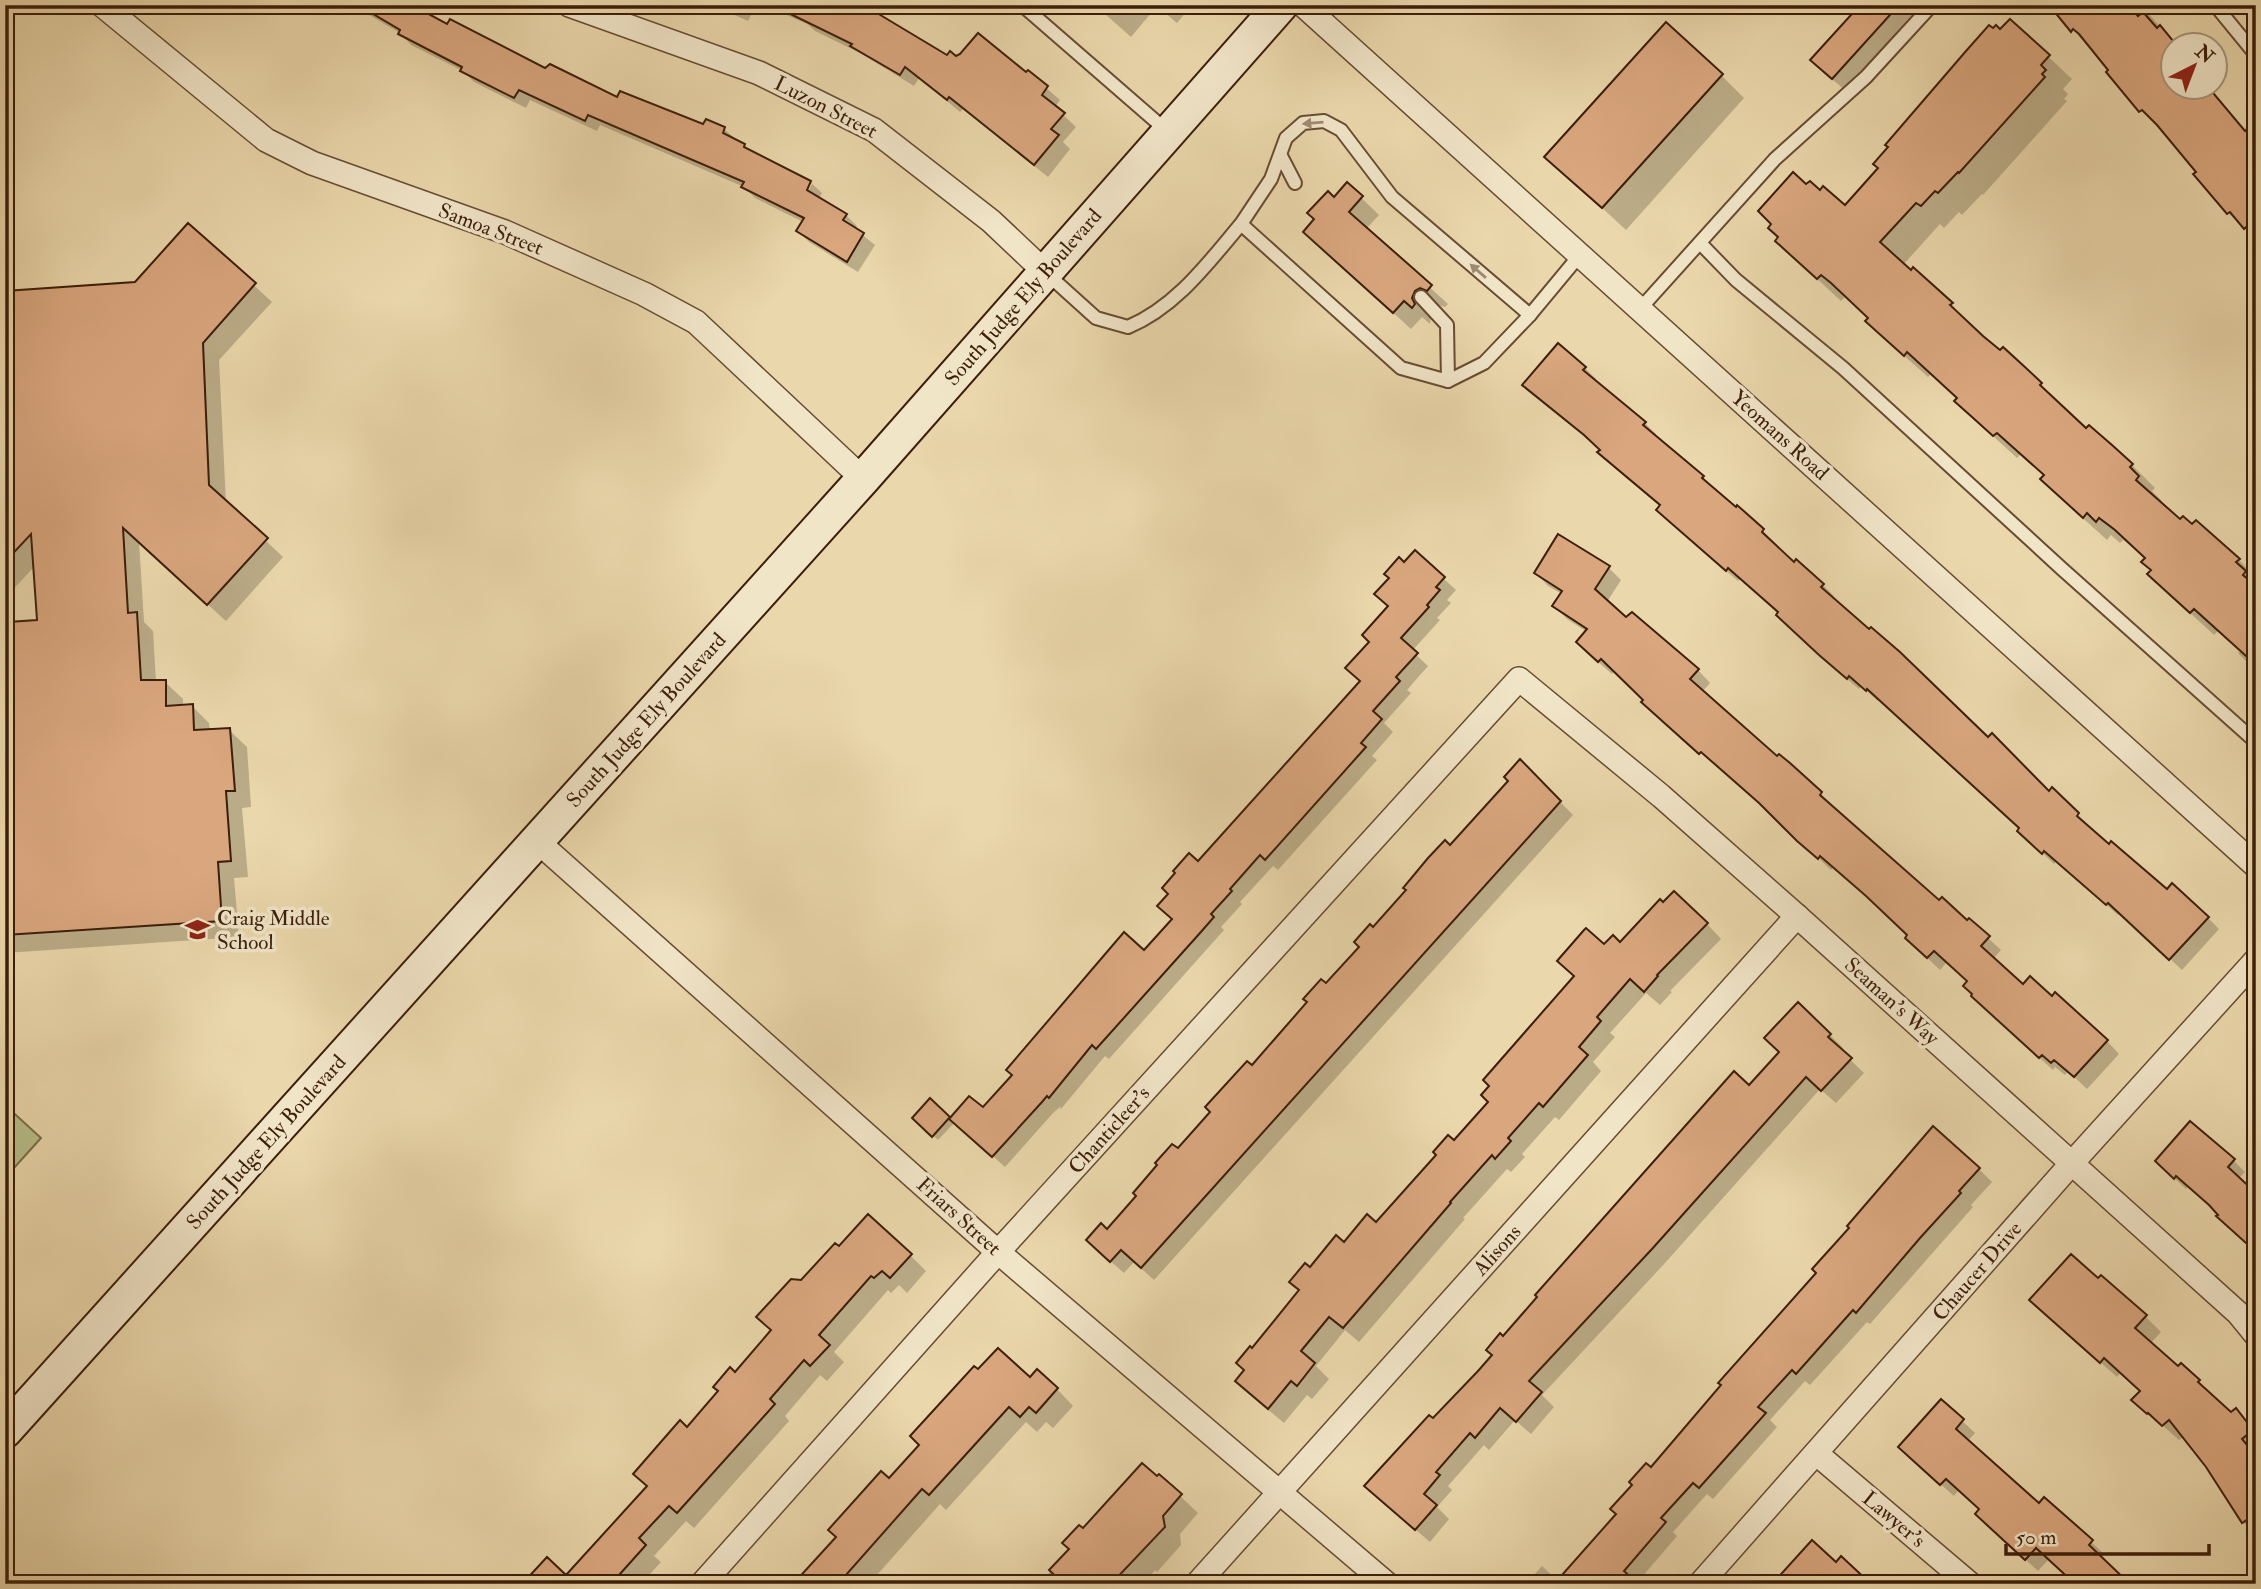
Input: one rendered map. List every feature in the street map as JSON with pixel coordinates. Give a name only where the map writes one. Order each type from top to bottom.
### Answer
[{"type":"main road","name":"South Judge Ely Boulevard","points":[[5,1431],[863,479],[1281,5]]},
{"type":"street","name":"Samoa Street","points":[[102,5],[266,140],[312,163],[505,232],[644,294],[696,322],[863,479]]},
{"type":"street","name":"Luzon Street","points":[[569,5],[759,73],[874,130],[990,221],[1045,272]]},
{"type":"street","name":"Yeomans Road","points":[[1303,5],[2256,866]]},
{"type":"street","name":"Seaman's Way","points":[[1519,679],[1661,796],[1797,916],[2238,1312],[2256,1335]]},
{"type":"street","name":"Chanticleer's","points":[[702,1584],[998,1252],[1519,679]]},
{"type":"street","name":"Friars Street","points":[[537,841],[998,1252],[1387,1584]]},
{"type":"street","name":"Alisons","points":[[1197,1584],[1797,916]]},
{"type":"street","name":"Chaucer Drive","points":[[1700,1584],[2072,1163],[2256,960]]},
{"type":"street","name":"Lawyer's","points":[[1817,1454],[1970,1584]]},
{"type":"lane","points":[[1022,5],[1169,132]]},
{"type":"lane","points":[[1640,309],[1775,159],[1866,77],[1932,5]]},
{"type":"lane","points":[[2215,5],[2256,55]]},
{"type":"lane","points":[[1045,272],[1096,318],[1128,327],[1146,320],[1185,289],[1241,224],[1271,179],[1282,156],[1286,138],[1303,123],[1324,121],[1341,130],[1392,197],[1530,315]]},
{"type":"lane","points":[[1282,156],[1295,183]]},
{"type":"lane","points":[[1241,224],[1401,368],[1448,381],[1484,363],[1530,315],[1579,256]]},
{"type":"lane","points":[[1700,243],[1736,280],[1843,369],[2256,742]]},
{"type":"lane","points":[[1422,297],[1447,325],[1448,381]]},
{"type":"green space","points":[[5,1105],[41,1138],[5,1178]]},
{"type":"building","points":[[358,5],[412,5],[447,24],[450,19],[545,68],[550,64],[617,97],[620,91],[703,124],[706,119],[725,127],[723,133],[745,144],[744,147],[811,181],[807,190],[847,214],[843,220],[864,233],[847,262],[796,231],[804,218],[741,187],[744,182],[588,115],[585,121],[519,90],[514,98],[460,71],[462,67],[398,34],[400,30]]},
{"type":"building","points":[[772,5],[855,5],[870,13],[872,10],[947,55],[950,51],[956,56],[960,54],[978,33],[1026,72],[1028,70],[1048,86],[1042,95],[1065,113],[1051,129],[1059,135],[1034,165],[949,97],[947,100],[905,67],[900,75],[850,46],[852,44]]},
{"type":"building","points":[[1860,5],[1899,5],[1832,79],[1810,60]]},
{"type":"building","points":[[2049,5],[2129,5],[2138,16],[2143,12],[2157,28],[2160,25],[2166,32],[2160,32],[2160,102],[2221,102],[2245,131],[2256,120],[2256,218],[2244,229],[2230,212],[2227,214],[2157,125],[2142,110],[2139,112],[2106,72],[2108,70],[2079,34],[2073,29],[2071,32]]},
{"type":"building","points":[[2010,19],[2050,55],[2041,65],[2046,70],[2042,74],[2045,77],[1959,173],[1938,193],[1935,191],[1921,206],[1916,203],[1880,242],[1953,303],[1950,305],[1983,336],[2000,350],[2003,347],[2086,428],[2089,425],[2133,464],[2130,467],[2139,476],[2136,480],[2180,519],[2183,516],[2192,524],[2196,520],[2240,559],[2236,562],[2246,571],[2243,575],[2256,586],[2256,665],[2194,609],[2190,613],[2147,574],[2151,570],[2141,562],[2145,558],[2115,530],[2099,518],[2096,522],[2087,513],[2083,518],[2040,479],[2044,475],[1997,433],[1993,436],[1954,401],[1957,398],[1907,352],[1904,356],[1865,321],[1868,318],[1831,283],[1821,275],[1817,279],[1775,241],[1778,237],[1768,228],[1771,224],[1758,211],[1793,172],[1806,184],[1810,181],[1820,190],[1823,186],[1845,205],[1878,168],[1873,164],[1888,147],[1885,145],[1989,25],[1993,28],[1996,25],[2000,29]]},
{"type":"building","points":[[1666,22],[1723,74],[1602,208],[1544,157]]},
{"type":"building","points":[[1347,182],[1363,196],[1349,212],[1432,285],[1427,291],[1420,288],[1415,291],[1412,298],[1415,304],[1412,308],[1404,301],[1393,313],[1303,232],[1314,219],[1307,213],[1328,191],[1334,197]]},
{"type":"building","points":[[188,223],[256,283],[203,343],[209,485],[268,538],[207,605],[123,528],[128,613],[137,612],[141,680],[166,680],[166,706],[193,704],[194,730],[230,728],[235,791],[226,791],[231,861],[218,862],[222,921],[5,935],[5,644],[10,643],[8,622],[37,620],[31,534],[5,562],[5,291],[135,282]]},
{"type":"building","points":[[1558,343],[1586,367],[1583,370],[1646,422],[1643,425],[1764,529],[1762,532],[1794,562],[1796,559],[1824,584],[1821,587],[1900,652],[1988,737],[1992,733],[2049,791],[2052,787],[2079,813],[2077,816],[2167,889],[2172,883],[2209,917],[2169,960],[2108,903],[2106,905],[2044,851],[2042,854],[2017,831],[2019,828],[1867,689],[1866,691],[1849,676],[1847,679],[1819,655],[1776,615],[1778,612],[1656,510],[1660,505],[1597,452],[1600,450],[1584,435],[1522,385]]},
{"type":"building","points":[[1558,534],[1610,566],[1595,589],[1626,617],[1632,612],[1699,669],[1690,679],[1777,756],[1779,754],[1790,763],[1822,792],[1820,795],[1939,900],[1942,897],[1990,936],[1981,946],[2023,984],[2030,976],[2052,996],[2055,992],[2108,1040],[2074,1077],[2054,1060],[2051,1063],[2042,1055],[2039,1058],[1971,996],[1963,986],[1967,981],[1934,951],[1927,958],[1866,896],[1820,856],[1818,859],[1797,841],[1759,803],[1641,702],[1643,700],[1601,659],[1598,662],[1576,642],[1587,629],[1552,606],[1562,591],[1534,573]]},
{"type":"building","points":[[1415,550],[1445,577],[1436,587],[1440,590],[1427,605],[1429,607],[1401,638],[1418,653],[1396,677],[1400,681],[1373,711],[1382,719],[1361,743],[1366,747],[1265,860],[1260,855],[1230,889],[1232,891],[1211,914],[1214,917],[1200,933],[1096,1049],[1092,1045],[1049,1098],[1047,1096],[992,1157],[949,1119],[969,1096],[983,1107],[1012,1075],[1006,1070],[1124,932],[1144,950],[1172,919],[1157,906],[1168,894],[1162,888],[1175,873],[1173,871],[1189,853],[1198,861],[1360,681],[1345,668],[1369,642],[1362,635],[1388,606],[1374,594],[1389,578],[1384,574],[1399,557],[1404,562]]},
{"type":"building","points":[[1520,759],[1561,801],[1141,1268],[1121,1250],[1110,1262],[1086,1240],[1101,1223],[1107,1229],[1136,1196],[1133,1193],[1157,1165],[1155,1163],[1172,1144],[1178,1148],[1210,1112],[1205,1107],[1247,1061],[1252,1065],[1307,1002],[1303,999],[1321,979],[1326,983],[1359,947],[1354,942],[1370,924],[1373,927],[1445,840],[1450,845],[1508,781],[1504,777]]},
{"type":"building","points":[[1674,891],[1708,923],[1644,992],[1630,979],[1597,1017],[1601,1021],[1579,1047],[1588,1055],[1543,1107],[1539,1103],[1508,1138],[1511,1141],[1495,1159],[1492,1155],[1343,1328],[1329,1317],[1301,1351],[1315,1363],[1297,1386],[1291,1381],[1268,1409],[1235,1381],[1244,1370],[1236,1363],[1250,1346],[1252,1348],[1299,1290],[1289,1282],[1305,1263],[1310,1267],[1336,1235],[1344,1242],[1367,1214],[1376,1222],[1436,1155],[1433,1152],[1448,1135],[1454,1140],[1488,1102],[1481,1095],[1489,1086],[1483,1080],[1574,976],[1557,961],[1584,930],[1586,928],[1604,944],[1613,935],[1620,942],[1660,899],[1663,902]]},
{"type":"building","points":[[1798,1002],[1831,1034],[1828,1037],[1852,1058],[1821,1091],[1806,1077],[1529,1381],[1542,1392],[1516,1422],[1500,1408],[1475,1438],[1470,1433],[1436,1472],[1440,1475],[1424,1494],[1437,1505],[1415,1530],[1364,1486],[1429,1415],[1433,1418],[1478,1371],[1492,1355],[1486,1350],[1500,1333],[1503,1336],[1537,1297],[1535,1295],[1734,1071],[1749,1085],[1779,1052],[1764,1038]]},
{"type":"building","points":[[930,1098],[950,1117],[932,1137],[912,1118]]},
{"type":"building","points":[[2190,1121],[2235,1159],[2228,1167],[2256,1193],[2256,1252],[2216,1216],[2218,1215],[2209,1205],[2155,1161]]},
{"type":"building","points":[[1933,1126],[1980,1168],[1856,1313],[1853,1310],[1796,1374],[1792,1370],[1758,1407],[1766,1413],[1699,1488],[1693,1483],[1661,1518],[1666,1522],[1624,1571],[1638,1584],[1554,1584],[1616,1514],[1610,1509],[1632,1485],[1629,1482],[1646,1463],[1651,1467],[1721,1385],[1718,1383],[1816,1273],[1812,1269]]},
{"type":"building","points":[[868,1214],[912,1254],[890,1278],[882,1271],[874,1278],[871,1276],[819,1335],[830,1345],[810,1366],[804,1360],[770,1399],[775,1404],[677,1513],[669,1506],[639,1538],[646,1545],[611,1584],[522,1584],[547,1557],[566,1575],[647,1486],[633,1474],[680,1420],[687,1427],[718,1391],[713,1387],[730,1367],[735,1372],[771,1330],[756,1317],[791,1279],[801,1280],[835,1243],[839,1246]]},
{"type":"building","points":[[2071,1254],[2098,1278],[2101,1275],[2147,1315],[2135,1328],[2178,1366],[2181,1363],[2231,1412],[2236,1408],[2253,1430],[2242,1439],[2256,1456],[2256,1514],[2242,1523],[2206,1467],[2169,1420],[2162,1426],[2147,1414],[2131,1400],[2140,1391],[2104,1358],[2100,1363],[2029,1300]]},
{"type":"building","points":[[998,1348],[1030,1377],[1037,1369],[1058,1388],[1036,1413],[1029,1407],[1020,1417],[1009,1407],[929,1495],[922,1489],[838,1584],[793,1584],[836,1537],[828,1530],[881,1471],[889,1478],[919,1445],[910,1436],[974,1366],[978,1369]]},
{"type":"building","points":[[1941,1399],[1964,1419],[1956,1429],[2039,1503],[2044,1497],[2093,1540],[2089,1545],[2130,1584],[2075,1584],[2036,1548],[2025,1560],[1975,1514],[1979,1509],[1946,1479],[1940,1485],[1898,1447]]},
{"type":"building","points":[[1142,1463],[1182,1494],[1163,1516],[1165,1527],[1111,1584],[1064,1584],[1049,1570],[1069,1549],[1062,1543],[1079,1525],[1083,1528]]},
{"type":"building","points":[[1812,1540],[1836,1562],[1841,1556],[1871,1584],[1772,1584]]},
{"type":"place","name":"Craig Middle School","points":[[197,930]]}]
